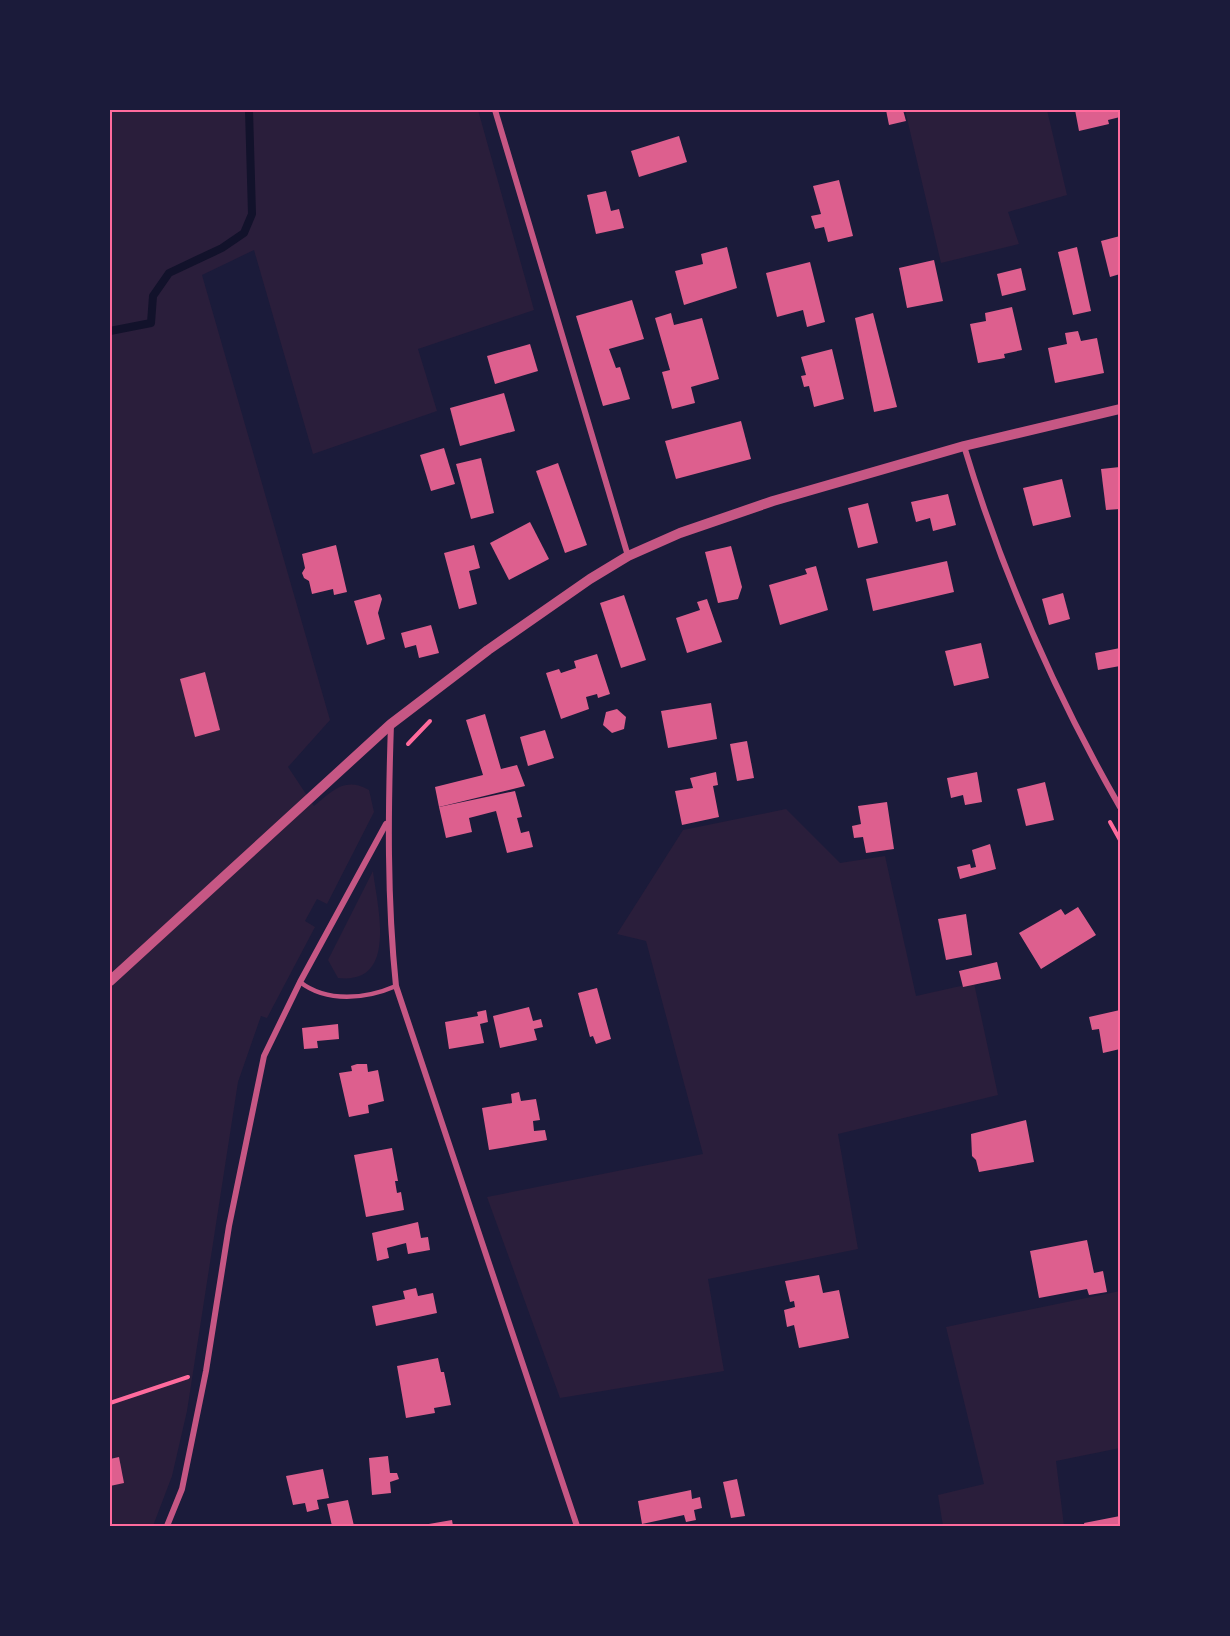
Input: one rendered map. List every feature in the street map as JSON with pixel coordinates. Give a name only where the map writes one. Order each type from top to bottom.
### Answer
[{"type":"street","points":[[495,110],[628,556]]},
{"type":"street","points":[[110,981],[391,724],[488,650],[590,579],[628,556],[680,533],[735,513],[964,446],[1120,410]]},
{"type":"street","points":[[964,446],[978,494],[1023,611],[1060,694],[1120,807]]},
{"type":"street","points":[[391,724],[387,823],[390,932],[396,986],[577,1527]]},
{"type":"street","points":[[167,1527],[182,1489],[206,1371],[229,1226],[264,1056],[300,982],[387,823]]},
{"type":"lane","points":[[300,982],[312,991],[327,996],[362,996],[396,986]]},
{"type":"path","points":[[389,765],[437,713]]},
{"type":"path","points":[[1104,812],[1120,840]]},
{"type":"path","points":[[110,1403],[206,1371]]},
{"type":"shaded area","points":[[110,110],[478,110],[534,310],[418,349],[437,411],[313,454],[254,250],[202,275],[330,720],[288,767],[314,806],[339,787],[353,784],[369,790],[374,812],[327,904],[317,899],[305,921],[315,927],[267,1018],[261,1016],[238,1082],[187,1411],[172,1476],[153,1526],[110,1526]]},
{"type":"shaded area","points":[[905,110],[1047,110],[1067,195],[1008,212],[1019,244],[941,263]]},
{"type":"shaded area","points":[[786,809],[840,863],[885,856],[916,996],[974,983],[998,1095],[838,1134],[858,1249],[708,1279],[724,1371],[560,1398],[487,1197],[703,1154],[646,941],[617,934],[683,830]]},
{"type":"shaded area","points":[[373,871],[380,922],[377,956],[370,969],[357,977],[338,978],[328,960]]},
{"type":"shaded area","points":[[1120,1291],[1120,1448],[1056,1461],[1064,1526],[943,1526],[938,1495],[984,1484],[946,1327]]},
{"type":"building","points":[[886,110],[903,110],[906,121],[889,125]]},
{"type":"building","points":[[1075,110],[1120,110],[1120,117],[1108,120],[1109,124],[1079,131]]},
{"type":"building","points":[[679,136],[687,162],[639,177],[631,151]]},
{"type":"building","points":[[839,180],[853,236],[828,242],[824,227],[815,229],[811,216],[821,214],[813,186]]},
{"type":"building","points":[[606,191],[611,211],[619,209],[624,228],[596,234],[587,195]]},
{"type":"building","points":[[1120,236],[1120,274],[1110,277],[1101,241]]},
{"type":"building","points":[[727,247],[737,288],[684,305],[675,271],[703,264],[701,254]]},
{"type":"building","points":[[1077,247],[1091,311],[1073,315],[1058,252]]},
{"type":"building","points":[[934,260],[943,301],[907,308],[899,268]]},
{"type":"building","points":[[810,262],[825,322],[807,327],[803,310],[777,317],[766,273]]},
{"type":"building","points":[[1021,268],[1026,290],[1002,296],[997,274]]},
{"type":"building","points":[[632,300],[644,339],[609,349],[616,368],[620,367],[630,399],[603,406],[576,316]]},
{"type":"building","points":[[1012,307],[1022,350],[1004,354],[1005,358],[978,363],[970,324],[986,321],[985,313]]},
{"type":"building","points":[[671,313],[674,325],[702,318],[719,379],[691,387],[695,403],[672,409],[662,372],[670,370],[655,318]]},
{"type":"building","points":[[873,313],[897,407],[874,412],[855,318]]},
{"type":"building","points":[[1078,331],[1081,341],[1097,338],[1104,373],[1055,383],[1048,348],[1067,344],[1065,333]]},
{"type":"building","points":[[530,344],[538,371],[495,384],[487,356]]},
{"type":"building","points":[[832,349],[844,399],[814,407],[809,386],[804,387],[801,376],[806,375],[801,357]]},
{"type":"building","points":[[504,393],[515,431],[460,446],[450,408]]},
{"type":"building","points":[[741,421],[751,459],[676,479],[665,441]]},
{"type":"building","points":[[444,448],[455,484],[431,491],[420,455]]},
{"type":"building","points":[[481,458],[494,513],[471,519],[456,464]]},
{"type":"building","points":[[558,463],[587,545],[565,553],[536,471]]},
{"type":"building","points":[[1120,467],[1120,509],[1106,510],[1101,469]]},
{"type":"building","points":[[1062,479],[1071,517],[1033,526],[1023,488]]},
{"type":"building","points":[[948,494],[956,525],[933,531],[930,518],[916,522],[911,502]]},
{"type":"building","points":[[868,503],[878,543],[858,548],[848,508]]},
{"type":"building","points":[[530,522],[549,559],[509,580],[490,543]]},
{"type":"building","points":[[336,545],[347,592],[334,595],[333,589],[312,594],[309,581],[302,573],[305,568],[302,554]]},
{"type":"building","points":[[474,545],[480,568],[469,571],[477,604],[459,609],[444,553]]},
{"type":"building","points":[[731,546],[742,587],[738,599],[718,603],[705,552]]},
{"type":"building","points":[[947,561],[954,592],[873,611],[866,579]]},
{"type":"building","points":[[816,566],[828,610],[780,625],[769,585],[807,574],[805,569]]},
{"type":"building","points":[[1063,593],[1070,619],[1049,625],[1042,599]]},
{"type":"building","points":[[380,594],[382,599],[378,613],[385,639],[367,645],[354,601]]},
{"type":"building","points":[[624,595],[646,660],[621,668],[600,603]]},
{"type":"building","points":[[707,599],[722,642],[687,653],[676,618],[700,610],[697,602]]},
{"type":"building","points":[[431,625],[439,653],[419,658],[416,645],[405,648],[401,633]]},
{"type":"building","points":[[981,643],[989,678],[954,686],[945,651]]},
{"type":"building","points":[[1120,648],[1120,666],[1098,670],[1095,653]]},
{"type":"building","points":[[597,654],[610,694],[598,698],[597,694],[586,697],[589,709],[561,719],[546,673],[559,669],[561,673],[576,668],[574,661]]},
{"type":"building","points":[[205,672],[220,730],[195,737],[180,679]]},
{"type":"building","points":[[711,703],[717,739],[668,748],[661,711]]},
{"type":"building","points":[[617,709],[626,717],[624,729],[612,733],[603,725],[606,712]]},
{"type":"building","points":[[485,714],[501,769],[517,765],[525,786],[439,807],[435,787],[483,775],[466,720]]},
{"type":"building","points":[[545,730],[554,758],[528,766],[520,737]]},
{"type":"building","points":[[747,741],[754,778],[737,781],[730,744]]},
{"type":"building","points":[[716,772],[718,785],[713,786],[719,817],[682,825],[675,791],[693,788],[690,778]]},
{"type":"building","points":[[977,772],[982,802],[965,805],[963,795],[951,798],[947,778]]},
{"type":"building","points":[[1045,782],[1054,820],[1026,826],[1017,789]]},
{"type":"building","points":[[515,791],[522,817],[517,818],[521,833],[529,831],[533,847],[507,853],[496,811],[469,818],[472,832],[446,838],[439,807]]},
{"type":"building","points":[[887,802],[894,849],[866,853],[863,837],[854,838],[852,826],[861,824],[858,806]]},
{"type":"building","points":[[990,844],[996,869],[960,879],[957,867],[970,864],[971,868],[976,867],[972,850]]},
{"type":"building","points":[[1078,907],[1096,935],[1041,969],[1019,933],[1061,909],[1065,915]]},
{"type":"building","points":[[966,914],[972,955],[946,960],[938,919]]},
{"type":"building","points":[[997,962],[1001,979],[963,987],[959,971]]},
{"type":"building","points":[[597,988],[611,1039],[596,1044],[593,1036],[590,1037],[578,993]]},
{"type":"building","points":[[529,1007],[533,1021],[541,1019],[543,1027],[534,1029],[537,1040],[500,1048],[493,1016]]},
{"type":"building","points":[[486,1010],[488,1022],[480,1024],[484,1043],[449,1049],[445,1022],[478,1016],[477,1012]]},
{"type":"building","points":[[1120,1010],[1120,1049],[1103,1053],[1099,1029],[1092,1030],[1089,1017]]},
{"type":"building","points":[[338,1024],[339,1039],[317,1041],[318,1048],[304,1049],[302,1028]]},
{"type":"building","points":[[367,1064],[368,1072],[378,1070],[384,1101],[368,1105],[369,1113],[349,1117],[339,1073],[352,1071],[351,1066]]},
{"type":"building","points":[[519,1092],[521,1101],[536,1099],[540,1120],[533,1121],[534,1131],[545,1130],[547,1140],[489,1150],[482,1108],[512,1103],[511,1094]]},
{"type":"building","points":[[1026,1120],[1034,1162],[979,1172],[976,1160],[972,1156],[971,1134]]},
{"type":"building","points":[[392,1148],[398,1181],[395,1181],[397,1193],[401,1192],[404,1210],[366,1217],[354,1155]]},
{"type":"building","points":[[418,1222],[421,1238],[428,1237],[430,1250],[408,1254],[406,1243],[387,1248],[389,1258],[377,1261],[372,1233]]},
{"type":"building","points":[[1087,1240],[1094,1273],[1103,1271],[1107,1292],[1089,1295],[1087,1289],[1039,1298],[1030,1251]]},
{"type":"building","points":[[819,1275],[823,1293],[839,1290],[849,1338],[799,1348],[794,1325],[787,1327],[784,1310],[795,1307],[794,1301],[790,1302],[785,1281]]},
{"type":"building","points":[[416,1288],[418,1296],[433,1293],[437,1313],[376,1326],[372,1306],[405,1299],[403,1291]]},
{"type":"building","points":[[438,1358],[441,1372],[444,1372],[451,1405],[434,1408],[435,1413],[406,1418],[397,1366]]},
{"type":"building","points":[[388,1456],[390,1473],[397,1473],[399,1479],[390,1482],[391,1493],[372,1495],[369,1458]]},
{"type":"building","points":[[119,1457],[124,1483],[110,1486],[110,1459]]},
{"type":"building","points":[[323,1469],[329,1498],[317,1500],[319,1509],[307,1512],[305,1503],[293,1505],[286,1476]]},
{"type":"building","points":[[737,1479],[745,1516],[731,1518],[723,1482]]},
{"type":"building","points":[[691,1490],[692,1499],[700,1497],[702,1508],[694,1510],[696,1520],[686,1522],[684,1515],[642,1524],[638,1501]]},
{"type":"building","points":[[348,1500],[354,1526],[332,1526],[327,1504]]},
{"type":"building","points":[[1120,1516],[1120,1526],[1085,1526],[1084,1523]]},
{"type":"building","points":[[452,1520],[453,1526],[423,1526],[423,1525]]},
{"type":"waterway","points":[[110,331],[151,323],[153,296],[169,273],[222,248],[244,233],[252,214],[249,110]]}]
